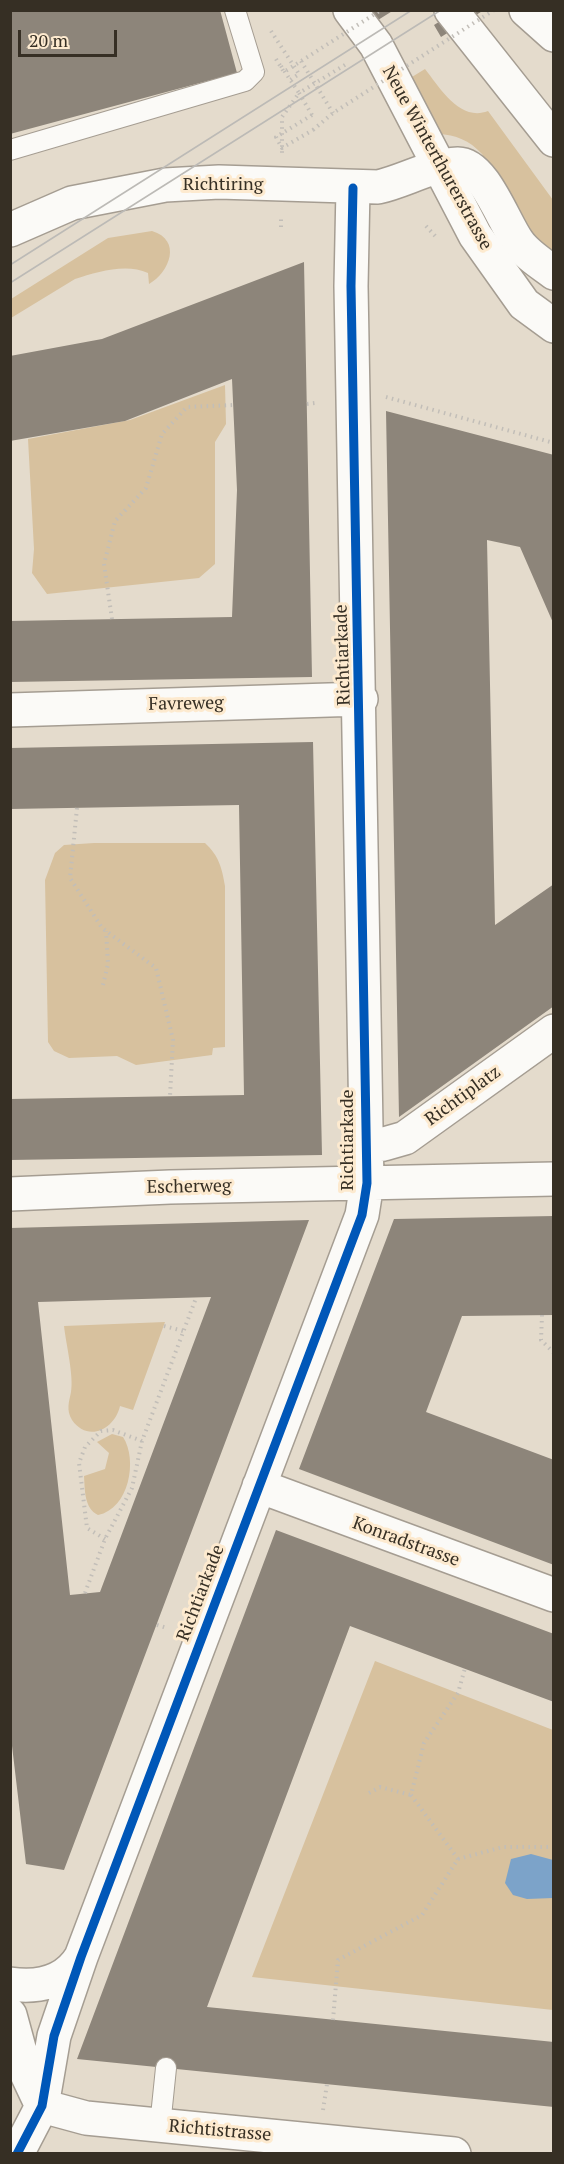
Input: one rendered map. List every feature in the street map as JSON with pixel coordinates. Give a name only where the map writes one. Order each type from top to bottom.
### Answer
[{"type":"street","name":"Neue Winterthurerstrasse","points":[[350,10],[376,45],[475,235],[524,304],[554,326]]},
{"type":"street","points":[[451,10],[554,140]]},
{"type":"street","points":[[526,10],[554,34]]},
{"type":"street","points":[[439,166],[461,164],[478,173],[519,244],[554,273]]},
{"type":"street","name":"Richtiring","points":[[10,230],[72,203],[165,185],[219,182],[353,189],[378,188],[398,183],[439,166]]},
{"type":"street","name":"Richtiarkade","points":[[42,2106],[54,2036],[81,1957],[362,1215],[367,1183],[361,699],[352,298],[353,189]]},
{"type":"street","name":"Favreweg","points":[[10,710],[361,699]]},
{"type":"street","name":"Richtiplatz","points":[[365,1146],[405,1138],[554,1031]]},
{"type":"street","points":[[367,1183],[554,1179]]},
{"type":"street","name":"Escherweg","points":[[10,1194],[367,1183]]},
{"type":"street","name":"Konradstrasse","points":[[259,1486],[554,1595]]},
{"type":"street","name":"Richtiarkade","points":[[10,1984],[37,1985],[58,1979],[72,1970],[81,1957]]},
{"type":"street","points":[[10,2015],[25,2070],[42,2106],[17,2154]]},
{"type":"street","name":"Richtistrasse","points":[[42,2106],[86,2118],[160,2126],[279,2145],[329,2138],[454,2154]]},
{"type":"lane","points":[[10,150],[245,81],[254,72],[235,10]]},
{"type":"lane","points":[[160,2126],[166,2068]]},
{"type":"path","points":[[381,10],[301,61],[284,72],[276,59],[290,80],[299,93],[312,115],[276,137],[282,148],[313,130],[333,113],[494,10]]},
{"type":"path","points":[[270,29],[299,74],[290,80]]},
{"type":"path","points":[[281,158],[282,117],[299,93],[354,60]]},
{"type":"path","points":[[301,61],[333,113]]},
{"type":"path","points":[[381,396],[554,443]]},
{"type":"path","points":[[307,404],[315,404]]},
{"type":"path","points":[[112,619],[104,564],[115,521],[146,488],[162,434],[187,407],[234,405]]},
{"type":"path","points":[[77,808],[70,878],[106,931],[156,968],[173,1040],[170,1096]]},
{"type":"path","points":[[103,984],[108,964],[106,931]]},
{"type":"path","points":[[85,1593],[105,1539],[132,1488],[142,1441],[196,1298]]},
{"type":"path","points":[[542,1315],[542,1340],[554,1353]]},
{"type":"path","points":[[164,1326],[184,1331]]},
{"type":"path","points":[[105,1539],[87,1528],[79,1462],[85,1447],[100,1431],[112,1430],[142,1441]]},
{"type":"path","points":[[157,1625],[167,1628]]},
{"type":"path","points":[[411,1795],[424,1743],[458,1693],[465,1668]]},
{"type":"path","points":[[369,1793],[380,1786],[411,1795],[458,1859]]},
{"type":"path","points":[[333,2020],[338,1960],[422,1915],[458,1859],[503,1847],[554,1847]]},
{"type":"path","points":[[327,2084],[329,2138]]},
{"type":"shaded area","points":[[425,69],[444,94],[460,108],[468,112],[488,111],[553,200],[553,259],[528,236],[482,154],[462,139],[438,134],[407,80]]},
{"type":"shaded area","points":[[152,231],[167,241],[170,256],[163,272],[149,284],[148,273],[139,270],[102,271],[75,279],[11,318],[11,299],[108,238]]},
{"type":"shaded area","points":[[225,385],[226,424],[215,442],[215,564],[199,578],[47,594],[32,573],[34,549],[28,439],[130,420]]},
{"type":"shaded area","points":[[205,843],[217,858],[225,886],[225,1047],[213,1048],[212,1055],[136,1065],[117,1056],[69,1058],[54,1051],[48,1042],[45,880],[55,853],[64,845]]},
{"type":"shaded area","points":[[165,1322],[133,1410],[120,1406],[113,1421],[100,1430],[93,1432],[78,1427],[70,1416],[69,1409],[72,1385],[64,1326]]},
{"type":"shaded area","points":[[112,1434],[123,1437],[128,1447],[130,1470],[128,1482],[117,1504],[109,1511],[98,1515],[93,1512],[88,1503],[84,1476],[105,1469],[109,1453],[97,1442]]},
{"type":"shaded area","points":[[375,1661],[553,1730],[553,2010],[252,1977]]},
{"type":"water","points":[[531,1854],[553,1860],[553,1898],[527,1899],[513,1895],[505,1883],[511,1859]]},
{"type":"building","points":[[10,10],[220,10],[237,73],[10,134]]},
{"type":"building","points":[[372,10],[394,10],[378,20]]},
{"type":"building","points":[[458,10],[484,10],[441,37],[434,25]]},
{"type":"building","points":[[304,262],[312,677],[10,682],[10,621],[232,617],[237,490],[232,379],[125,421],[10,441],[10,356],[102,339]]},
{"type":"building","points":[[386,411],[554,455],[554,625],[520,547],[487,540],[495,925],[554,884],[554,1006],[399,1117]]},
{"type":"building","points":[[313,742],[322,1155],[10,1160],[10,1099],[244,1095],[239,805],[10,809],[10,748]]},
{"type":"building","points":[[554,1216],[554,1315],[462,1316],[426,1412],[554,1460],[554,1565],[299,1469],[394,1219]]},
{"type":"building","points":[[309,1220],[64,1870],[26,1864],[10,1729],[10,1228]],"holes":[[[211,1297],[100,1592],[70,1595],[38,1302]]]},
{"type":"building","points":[[276,1530],[554,1634],[554,1702],[350,1626],[207,2007],[554,2042],[554,2107],[77,2059]]},
{"type":"tram line","points":[[10,265],[412,10]]},
{"type":"tram line","points":[[10,283],[441,10]]},
{"type":"cycle path","points":[[17,2154],[42,2106],[54,2036],[81,1957],[362,1215],[367,1183],[351,286],[353,188]]}]
